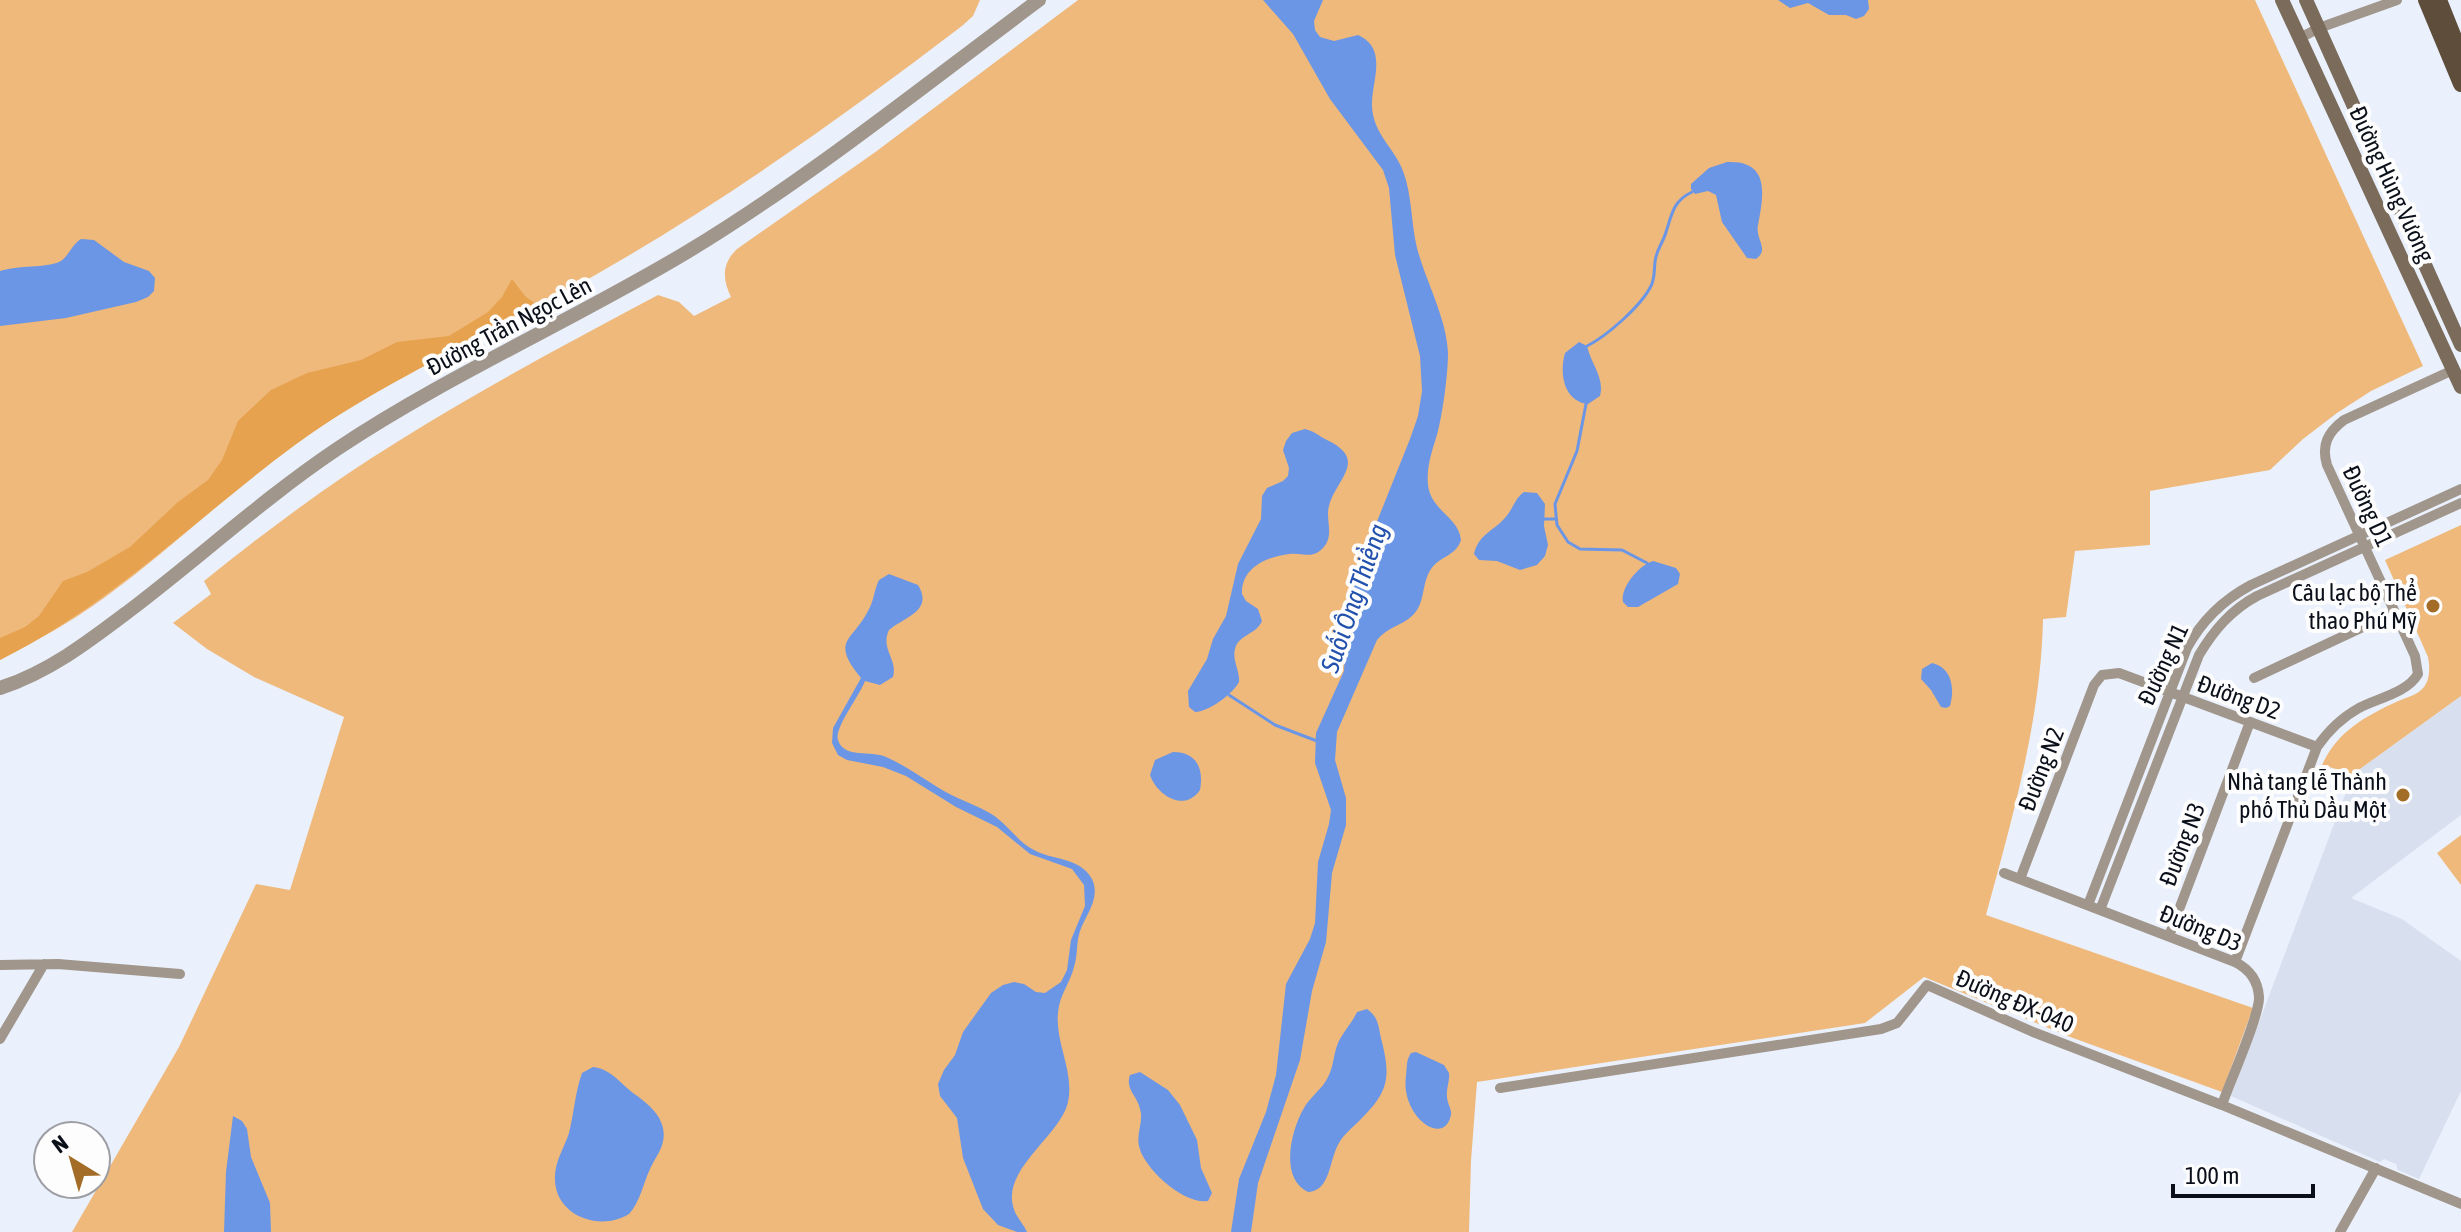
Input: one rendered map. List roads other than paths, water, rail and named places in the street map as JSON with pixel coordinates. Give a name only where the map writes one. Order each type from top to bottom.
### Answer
[{"type":"main road","name":"Đường Hùng Vương","points":[[2282,0],[2457,369],[2461,387]]},
{"type":"main road","name":"Đường Hùng Vương","points":[[2306,0],[2461,345]]},
{"type":"main road","points":[[2426,0],[2461,84]]},
{"type":"main road","points":[[2439,0],[2459,44]]},
{"type":"street","name":"Đường Trần Ngọc Lên","points":[[0,688],[31,676],[90,641],[351,440],[410,404],[640,280],[755,208],[855,139],[1039,0]]},
{"type":"street","points":[[2300,38],[2397,0]]},
{"type":"street","name":"Đường D1","points":[[2317,747],[2332,728],[2349,714],[2403,688],[2417,677],[2417,661],[2325,459],[2325,446],[2330,433],[2344,420],[2457,369]]},
{"type":"street","name":"Đường N1","points":[[2088,905],[2193,636],[2220,605],[2251,585],[2461,489]]},
{"type":"street","name":"Đường N1","points":[[2100,910],[2183,697],[2206,643],[2220,624],[2257,596],[2461,503]]},
{"type":"street","points":[[2254,678],[2395,612]]},
{"type":"street","name":"Đường D2","points":[[2102,675],[2119,673],[2317,747]]},
{"type":"street","name":"Đường N2","points":[[2020,879],[2094,685],[2102,675]]},
{"type":"street","name":"Đường N3","points":[[2169,936],[2250,722]]},
{"type":"street","points":[[2235,962],[2317,747]]},
{"type":"street","name":"Đường D3","points":[[2004,873],[2235,962],[2254,979],[2259,1000],[2222,1105]]},
{"type":"street","points":[[0,1039],[44,964]]},
{"type":"street","points":[[0,965],[44,964],[180,974]]},
{"type":"street","name":"Đường ĐX-040","points":[[1500,1088],[1881,1029],[1897,1023],[1927,985],[2033,1032],[2222,1105],[2461,1204]]},
{"type":"street","points":[[2340,1232],[2376,1168]]},
{"type":"water","name":"Suối Ông Thiềng","points":[[1263,0],[1323,0],[1314,21],[1320,37],[1334,41],[1358,35],[1367,41],[1376,57],[1373,116],[1406,180],[1417,248],[1447,340],[1445,392],[1429,464],[1428,485],[1434,501],[1455,525],[1461,540],[1431,569],[1420,604],[1413,615],[1377,640],[1337,732],[1335,760],[1346,798],[1346,825],[1332,873],[1326,942],[1312,991],[1300,1060],[1258,1183],[1251,1232],[1231,1232],[1239,1179],[1266,1112],[1276,1075],[1286,984],[1315,923],[1318,862],[1331,810],[1315,763],[1316,733],[1344,671],[1346,625],[1358,569],[1410,439],[1422,391],[1420,356],[1395,255],[1389,188],[1383,170],[1330,99],[1293,34]]},
{"type":"water","points":[[1778,0],[1868,0],[1869,9],[1864,16],[1856,19],[1846,15],[1829,15],[1808,3],[1790,8]]},
{"type":"water","points":[[1727,162],[1751,167],[1761,181],[1758,230],[1762,251],[1756,259],[1747,258],[1722,222],[1716,195],[1708,191],[1695,194],[1691,189],[1691,184],[1709,168]]},
{"type":"water","points":[[81,239],[94,240],[124,262],[149,271],[155,278],[154,291],[136,302],[66,318],[0,326],[0,271],[59,262]]},
{"type":"water","points":[[1579,342],[1587,346],[1601,383],[1600,396],[1588,404],[1573,398],[1563,378],[1565,353]]},
{"type":"water","points":[[1305,429],[1339,447],[1348,463],[1329,506],[1327,543],[1315,554],[1280,556],[1256,565],[1250,571],[1242,594],[1258,609],[1262,621],[1240,640],[1235,649],[1239,682],[1220,702],[1195,712],[1189,707],[1188,691],[1207,659],[1213,639],[1226,616],[1238,564],[1261,519],[1262,496],[1267,488],[1288,476],[1289,468],[1283,450],[1286,441],[1292,433]]},
{"type":"water","points":[[1524,492],[1537,493],[1545,504],[1544,526],[1548,545],[1545,556],[1537,565],[1520,570],[1497,561],[1479,560],[1474,554],[1479,542],[1504,519]]},
{"type":"water","points":[[1653,561],[1676,568],[1680,574],[1678,584],[1638,607],[1628,607],[1623,602],[1627,584],[1642,567]]},
{"type":"water","points":[[889,574],[918,585],[922,601],[915,612],[889,630],[887,643],[893,677],[880,685],[865,681],[840,728],[838,740],[841,746],[852,752],[886,757],[944,791],[987,811],[1028,847],[1080,867],[1087,872],[1094,886],[1094,899],[1079,936],[1073,972],[1059,1006],[1058,1030],[1069,1078],[1068,1102],[1055,1127],[1024,1165],[1012,1192],[1014,1210],[1027,1232],[998,1225],[983,1209],[963,1158],[957,1118],[940,1096],[938,1084],[955,1055],[963,1032],[991,993],[1014,982],[1045,993],[1061,982],[1067,970],[1071,940],[1085,906],[1084,885],[1072,869],[1030,854],[997,827],[956,807],[906,776],[838,755],[832,743],[833,728],[861,678],[845,648],[870,607],[879,580]]},
{"type":"water","points":[[1932,663],[1944,669],[1952,686],[1950,706],[1946,708],[1941,707],[1921,679],[1922,669]]},
{"type":"water","points":[[1173,752],[1193,758],[1200,769],[1200,790],[1186,800],[1179,801],[1165,795],[1150,775],[1155,760]]},
{"type":"water","points":[[1367,1009],[1379,1028],[1385,1055],[1385,1084],[1377,1101],[1341,1140],[1321,1186],[1308,1192],[1293,1176],[1290,1153],[1295,1128],[1306,1104],[1327,1079],[1342,1035],[1357,1012]]},
{"type":"water","points":[[1416,1052],[1444,1065],[1449,1073],[1447,1099],[1451,1115],[1447,1124],[1440,1128],[1424,1123],[1410,1104],[1406,1091],[1407,1064],[1411,1053]]},
{"type":"water","points":[[593,1067],[610,1073],[647,1104],[658,1116],[664,1131],[661,1148],[633,1209],[618,1219],[605,1221],[593,1221],[571,1211],[557,1193],[555,1180],[582,1073]]},
{"type":"water","points":[[1140,1072],[1168,1090],[1180,1105],[1197,1140],[1201,1168],[1212,1193],[1208,1201],[1188,1197],[1166,1184],[1142,1155],[1138,1141],[1141,1114],[1129,1080],[1130,1075]]},
{"type":"water","points":[[233,1116],[242,1121],[247,1129],[251,1157],[270,1203],[271,1232],[224,1232],[226,1172]]},
{"type":"waterway","points":[[1587,346],[1623,320],[1646,294],[1674,209],[1692,192]]},
{"type":"waterway","points":[[1586,404],[1577,451],[1555,504],[1557,525],[1568,542],[1580,549],[1622,550],[1647,563]]},
{"type":"waterway","points":[[1543,519],[1555,519]]},
{"type":"waterway","points":[[1229,695],[1275,725],[1317,741]]},
{"type":"place","name":"Câu lạc bộ Thể thao Phú Mỹ","points":[[2433,606]]},
{"type":"place","name":"Nhà tang lễ Thành phố Thủ Dầu Một","points":[[2403,795]]}]
